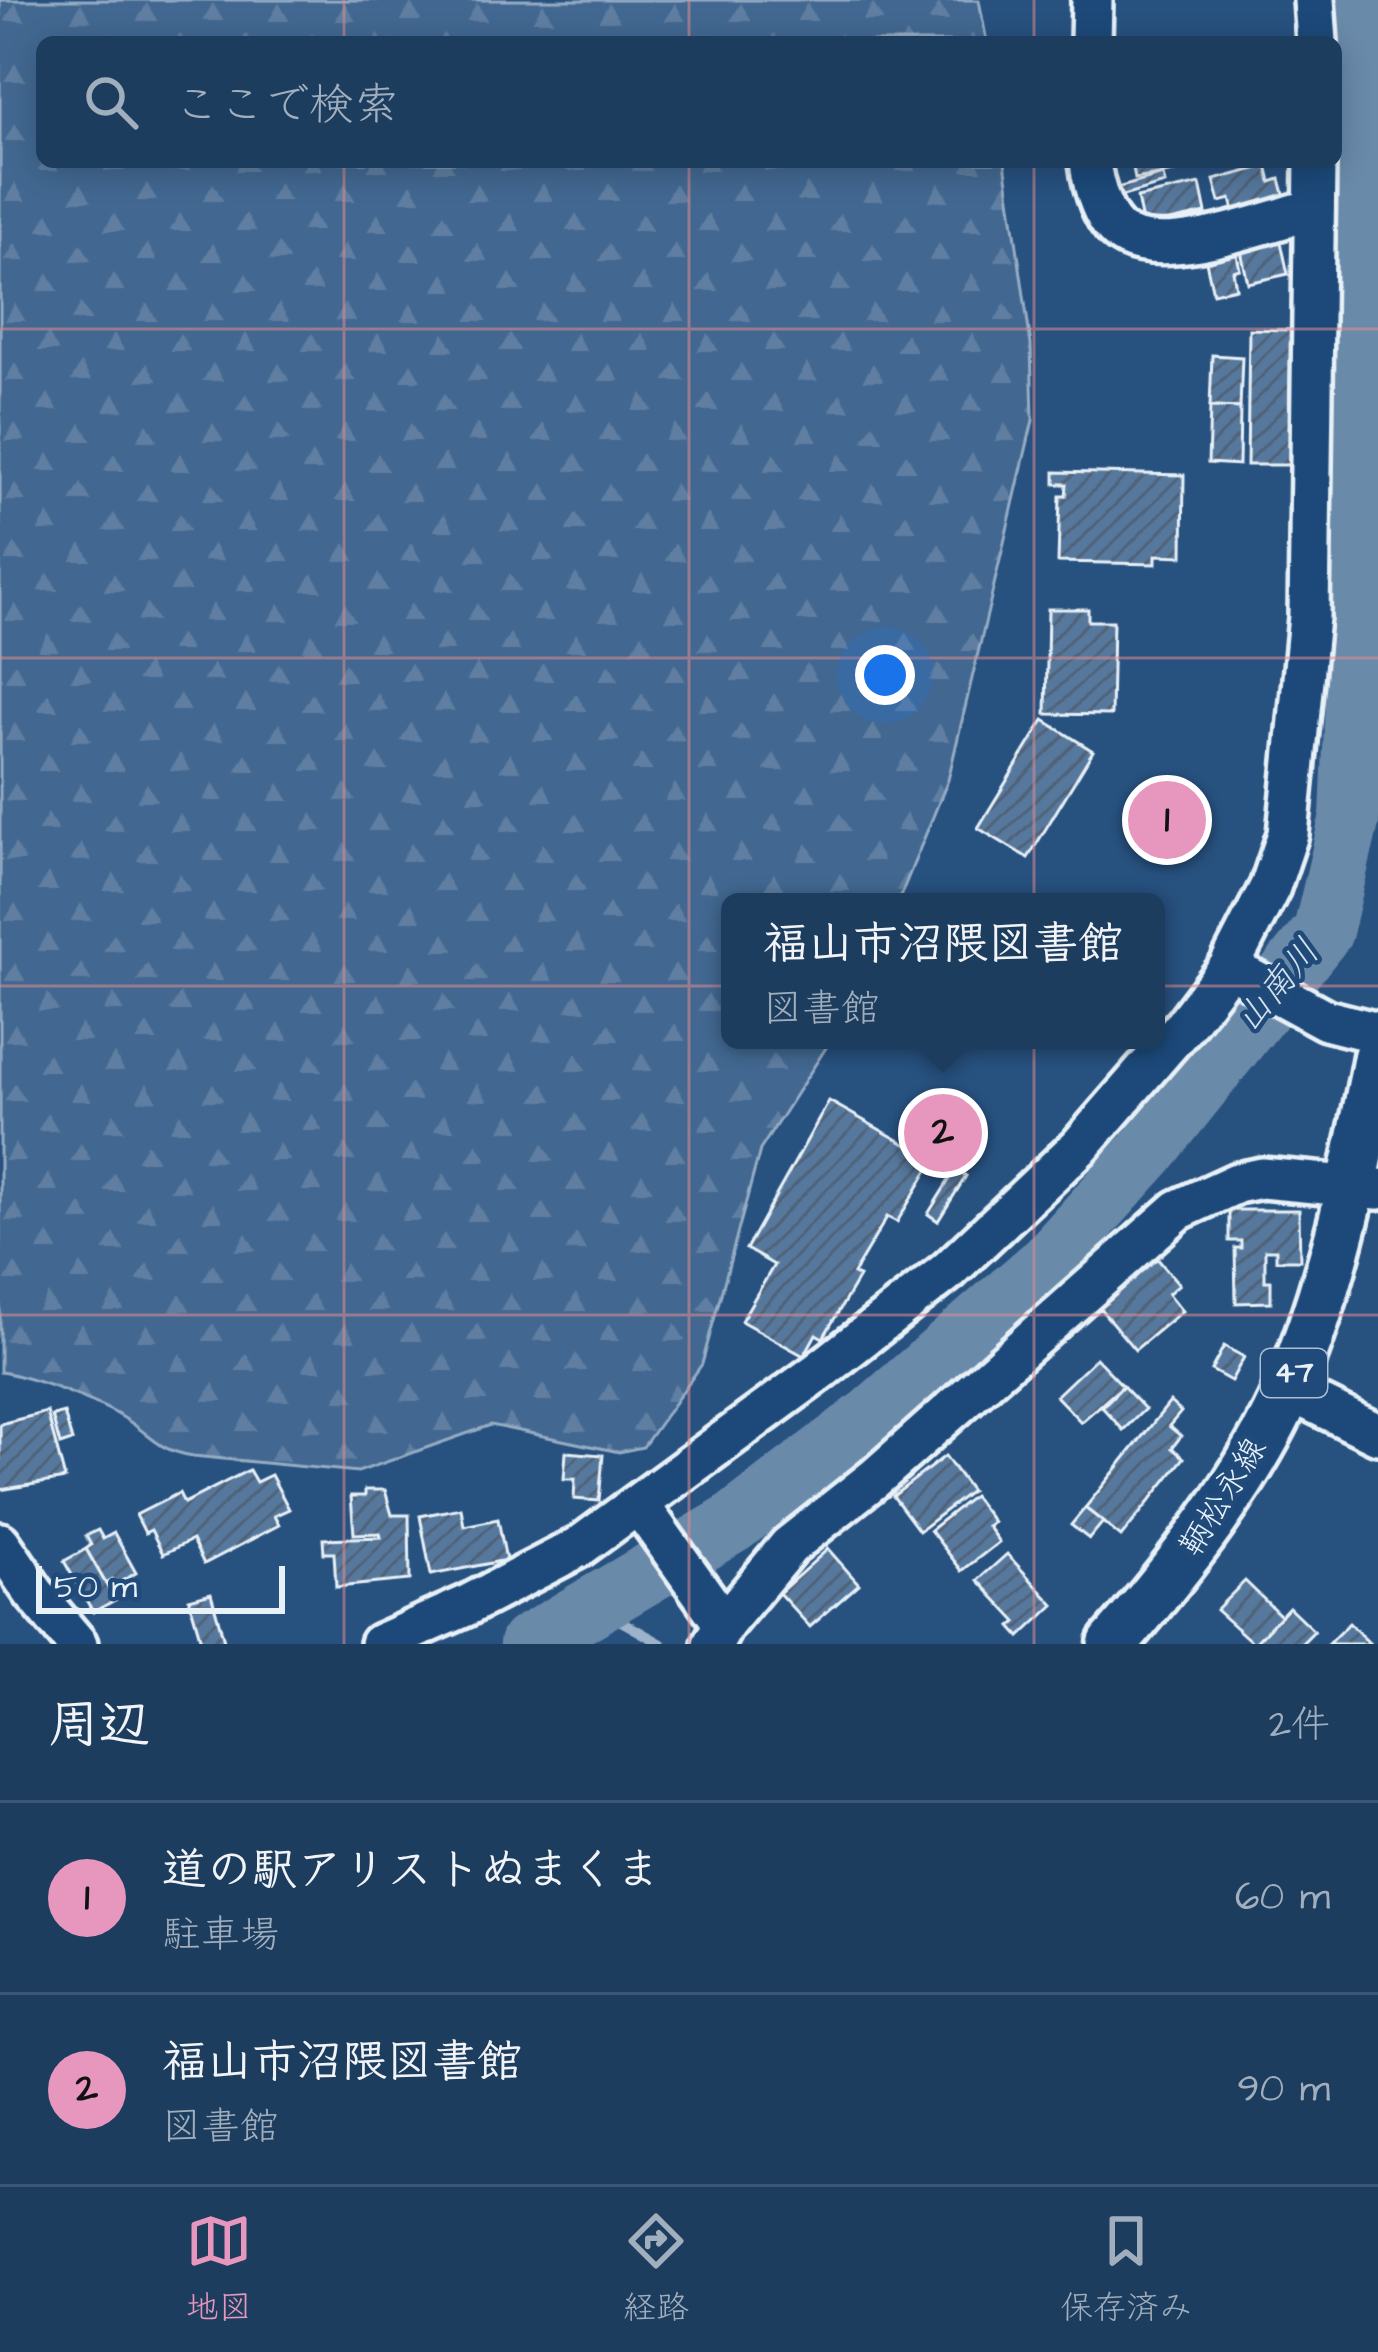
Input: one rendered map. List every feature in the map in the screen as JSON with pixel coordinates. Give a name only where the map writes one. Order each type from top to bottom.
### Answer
[{"type":"main road","name":"鞆松永線","points":[[1113,1644],[1175,1572],[1235,1485],[1288,1390],[1366,1188],[1378,1057]]},
{"type":"street","points":[[1091,36],[1092,0]]},
{"type":"street","points":[[1314,0],[1316,36]]},
{"type":"street","points":[[1092,168],[1106,215],[1127,236],[1172,245],[1314,209]]},
{"type":"street","points":[[1165,1048],[1239,971],[1288,834],[1310,617],[1316,168]]},
{"type":"street","points":[[1239,971],[1326,1020],[1378,1033]]},
{"type":"street","points":[[380,1644],[646,1515],[949,1270],[1079,1147],[1164,1049]]},
{"type":"street","points":[[646,1515],[715,1629],[789,1546],[875,1478],[1178,1210],[1237,1183],[1262,1178],[1366,1188]]},
{"type":"street","points":[[1288,1390],[1378,1434]]},
{"type":"street","points":[[0,1543],[77,1644]]},
{"type":"green space","points":[[0,0],[979,0],[986,36],[36,36],[36,168],[1006,168],[1031,345],[1033,420],[948,780],[902,893],[721,893],[721,1049],[825,1049],[760,1150],[702,1364],[643,1447],[619,1452],[491,1425],[358,1472],[193,1456],[164,1447],[127,1420],[83,1398],[0,1372]]},
{"type":"building","points":[[1133,168],[1186,168],[1186,170],[1135,179]]},
{"type":"building","points":[[1268,168],[1271,182],[1280,179],[1286,201],[1234,211],[1231,199],[1220,202],[1214,180]]},
{"type":"building","points":[[1163,175],[1165,184],[1119,197],[1117,188]]},
{"type":"building","points":[[1200,184],[1206,213],[1143,227],[1137,198]]},
{"type":"building","points":[[1279,233],[1288,274],[1248,283],[1239,242]]},
{"type":"building","points":[[1234,241],[1240,269],[1233,271],[1236,288],[1213,293],[1203,248]]},
{"type":"building","points":[[1249,329],[1295,330],[1293,465],[1247,465]]},
{"type":"building","points":[[1212,355],[1242,357],[1240,408],[1210,407]]},
{"type":"building","points":[[1210,407],[1240,408],[1239,465],[1208,463]]},
{"type":"building","points":[[1055,472],[1184,475],[1183,556],[1156,555],[1156,564],[1058,562],[1060,496],[1066,496],[1067,484],[1055,484]]},
{"type":"building","points":[[1048,609],[1088,609],[1088,621],[1113,621],[1111,715],[1046,714]]},
{"type":"building","points":[[1044,720],[1093,751],[1028,858],[978,828]]},
{"type":"building","points":[[829,1101],[934,1160],[897,1222],[887,1217],[823,1338],[816,1334],[804,1356],[741,1321],[774,1265],[746,1249]]},
{"type":"building","points":[[956,1169],[966,1176],[938,1221],[928,1214]]},
{"type":"building","points":[[1229,1210],[1299,1210],[1300,1260],[1276,1260],[1276,1250],[1265,1250],[1271,1302],[1236,1303],[1235,1248],[1241,1248],[1241,1241],[1229,1241]]},
{"type":"building","points":[[1156,1257],[1179,1284],[1168,1294],[1182,1311],[1135,1350],[1097,1305]]},
{"type":"building","points":[[1224,1346],[1244,1357],[1231,1381],[1211,1370]]},
{"type":"building","points":[[1096,1358],[1123,1386],[1081,1422],[1056,1396]]},
{"type":"building","points":[[1123,1386],[1145,1409],[1123,1430],[1102,1407]]},
{"type":"building","points":[[1170,1402],[1181,1412],[1169,1426],[1181,1436],[1172,1448],[1184,1458],[1121,1537],[1085,1508]]},
{"type":"building","points":[[47,1412],[65,1479],[0,1490],[0,1424]]},
{"type":"building","points":[[64,1413],[72,1441],[60,1445],[52,1416]]},
{"type":"building","points":[[566,1452],[603,1455],[599,1501],[574,1499],[575,1479],[564,1479]]},
{"type":"building","points":[[945,1456],[971,1491],[919,1531],[893,1496]]},
{"type":"building","points":[[249,1470],[256,1482],[271,1475],[289,1509],[274,1516],[279,1525],[204,1564],[192,1540],[163,1554],[151,1530],[145,1533],[136,1515],[179,1493],[184,1503]]},
{"type":"building","points":[[365,1490],[385,1490],[392,1515],[409,1515],[410,1580],[336,1587],[334,1553],[324,1553],[323,1539],[381,1537],[380,1533],[354,1534],[351,1496],[365,1496]]},
{"type":"building","points":[[973,1496],[993,1522],[987,1526],[999,1542],[962,1571],[930,1530]]},
{"type":"building","points":[[461,1508],[464,1526],[498,1519],[506,1560],[431,1575],[420,1516]]},
{"type":"building","points":[[1085,1508],[1103,1522],[1089,1539],[1071,1525]]},
{"type":"building","points":[[98,1530],[103,1539],[114,1533],[136,1573],[106,1584],[86,1549],[91,1545],[86,1536]]},
{"type":"building","points":[[86,1549],[115,1600],[93,1612],[64,1561]]},
{"type":"building","points":[[828,1549],[859,1584],[810,1627],[779,1593]]},
{"type":"building","points":[[1007,1554],[1054,1605],[1020,1637],[1011,1627],[1017,1622],[978,1580]]},
{"type":"building","points":[[1245,1581],[1281,1616],[1254,1644],[1216,1610]]},
{"type":"building","points":[[211,1593],[225,1644],[202,1644],[189,1599]]},
{"type":"building","points":[[1289,1607],[1314,1631],[1301,1644],[1254,1644]]},
{"type":"building","points":[[1349,1623],[1370,1644],[1328,1644]]},
{"type":"waterway","name":"山南川","points":[[529,1644],[732,1524],[871,1417],[1046,1264],[1146,1153],[1323,931],[1350,817],[1363,520],[1368,0]]},
{"type":"waterway","points":[[594,1606],[662,1644]]},
{"type":"place","name":"道の駅アリストぬまくま","points":[[1167,820]]},
{"type":"place","name":"福山市沼隈図書館","points":[[943,1133]]}]
